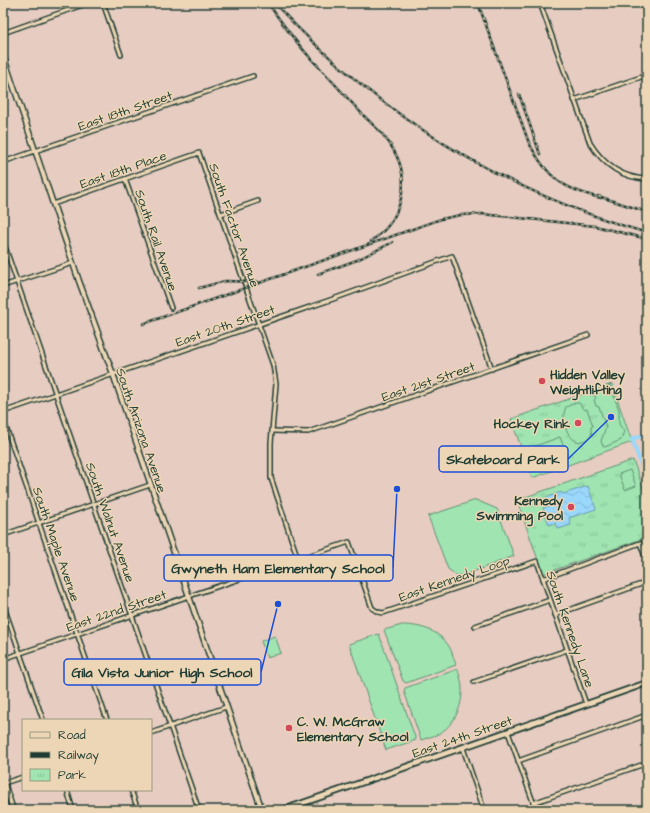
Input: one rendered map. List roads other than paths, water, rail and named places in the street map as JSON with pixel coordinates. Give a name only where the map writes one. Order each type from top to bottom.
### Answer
[{"type":"main road","name":"East 24th Street","points":[[283,810],[647,683]]},
{"type":"street","points":[[3,32],[88,3]]},
{"type":"street","points":[[103,3],[121,55]]},
{"type":"street","points":[[540,3],[590,143],[596,152],[614,170],[638,178],[647,179]]},
{"type":"street","name":"South Arizona Avenue","points":[[3,56],[262,810]]},
{"type":"street","points":[[574,100],[647,75]]},
{"type":"street","name":"East 18th Street","points":[[3,162],[253,76]]},
{"type":"street","name":"East 18th Place","points":[[53,204],[199,153]]},
{"type":"street","name":"South Factor Avenue","points":[[199,153],[273,365],[276,384],[271,443],[271,478],[298,559]]},
{"type":"street","name":"South Rail Avenue","points":[[125,179],[171,308]]},
{"type":"street","points":[[221,214],[258,201]]},
{"type":"street","name":"South Walnut Avenue","points":[[3,241],[199,810]]},
{"type":"street","name":"East 20th Street","points":[[3,412],[336,298],[452,256],[492,369]]},
{"type":"street","points":[[3,286],[73,263]]},
{"type":"street","name":"East 21st Street","points":[[273,431],[308,432],[588,335]]},
{"type":"street","name":"South Maple Avenue","points":[[3,419],[107,719]]},
{"type":"street","points":[[3,535],[150,485]]},
{"type":"street","name":"East 22nd Street","points":[[3,659],[349,542],[372,608],[378,612]]},
{"type":"street","points":[[543,578],[640,543],[647,562]]},
{"type":"street","name":"East Kennedy Loop","points":[[378,612],[384,613],[537,561]]},
{"type":"street","name":"South Kennedy Lane","points":[[537,561],[586,704]]},
{"type":"street","points":[[555,615],[647,582]]},
{"type":"street","points":[[475,626],[550,600]]},
{"type":"street","points":[[3,604],[43,719]]},
{"type":"street","points":[[474,682],[567,650]]},
{"type":"street","points":[[152,733],[226,707]]},
{"type":"street","points":[[518,761],[647,715]]},
{"type":"street","points":[[508,732],[536,810]]},
{"type":"street","points":[[463,748],[484,810]]},
{"type":"street","points":[[533,803],[647,763]]},
{"type":"street","points":[[12,810],[4,781],[22,777]]},
{"type":"street","points":[[66,791],[73,810]]},
{"type":"street","points":[[131,791],[138,810]]},
{"type":"water","name":"Kennedy Swimming Pool","points":[[588,486],[596,509],[569,518],[571,525],[558,529],[555,523],[549,525],[543,508],[549,506],[546,498],[561,492],[563,494]]},
{"type":"waterway","points":[[647,434],[632,439],[647,482]]},
{"type":"railway","points":[[268,3],[305,52],[376,128],[394,151],[402,175],[403,188],[400,200],[390,223],[371,241]]},
{"type":"railway","points":[[274,3],[314,43],[356,80],[399,114],[444,144],[492,171],[541,195],[593,215],[647,233]]},
{"type":"railway","points":[[479,6],[529,143],[542,165],[566,186],[576,191],[601,198]]},
{"type":"railway","points":[[519,94],[540,154]]},
{"type":"railway","points":[[598,196],[647,212]]},
{"type":"railway","points":[[143,324],[441,219],[461,215],[482,214],[595,226],[647,239]]},
{"type":"railway","points":[[318,274],[357,260],[393,242]]},
{"type":"railway","points":[[199,288],[225,281],[258,282]]},
{"type":"place","name":"Hidden Valley Weightlifting","points":[[542,381]]},
{"type":"place","name":"Skateboard Park","points":[[611,417]]},
{"type":"place","name":"Hockey Rink","points":[[578,423]]},
{"type":"place","name":"Gwyneth Ham Elementary School","points":[[397,489]]},
{"type":"place","name":"Kennedy Swimming Pool","points":[[571,507]]},
{"type":"place","name":"Gila Vista Junior High School","points":[[278,604]]},
{"type":"place","name":"C. W. McGraw Elementary School","points":[[289,728]]}]
